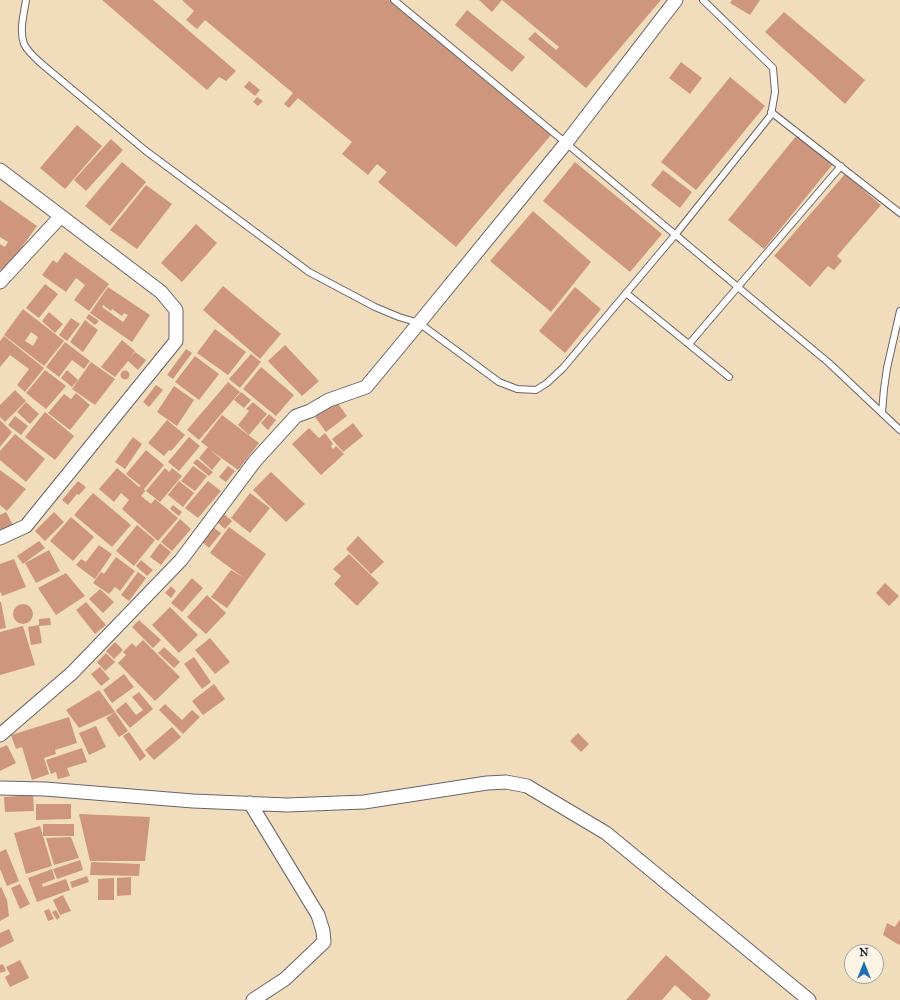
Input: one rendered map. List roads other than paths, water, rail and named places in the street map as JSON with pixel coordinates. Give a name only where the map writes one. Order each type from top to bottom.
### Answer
[{"type":"street","points":[[0,735],[72,673],[181,560],[255,461],[296,416],[310,411],[329,400],[366,387],[566,143],[676,0]]},
{"type":"street","points":[[0,170],[161,292],[176,310],[176,341],[26,526],[0,538]]},
{"type":"street","points":[[0,282],[61,216]]},
{"type":"street","points":[[0,788],[45,789],[193,801],[287,805],[364,802],[487,783],[506,782],[528,786],[606,833],[809,1000]]},
{"type":"street","points":[[250,803],[318,915],[323,931],[324,942],[285,979],[253,1000]]},
{"type":"lane","points":[[26,0],[22,32],[24,44],[32,55],[146,151],[309,272],[375,307],[419,323],[498,382],[517,389],[536,390],[547,383],[563,368],[675,235],[771,115],[775,92],[773,68],[703,0]]},
{"type":"lane","points":[[394,0],[829,363],[900,430]]},
{"type":"lane","points":[[771,112],[900,213]]},
{"type":"lane","points":[[689,344],[841,166]]},
{"type":"lane","points":[[626,293],[729,376]]},
{"type":"lane","points":[[882,412],[887,368],[900,311]]}]
